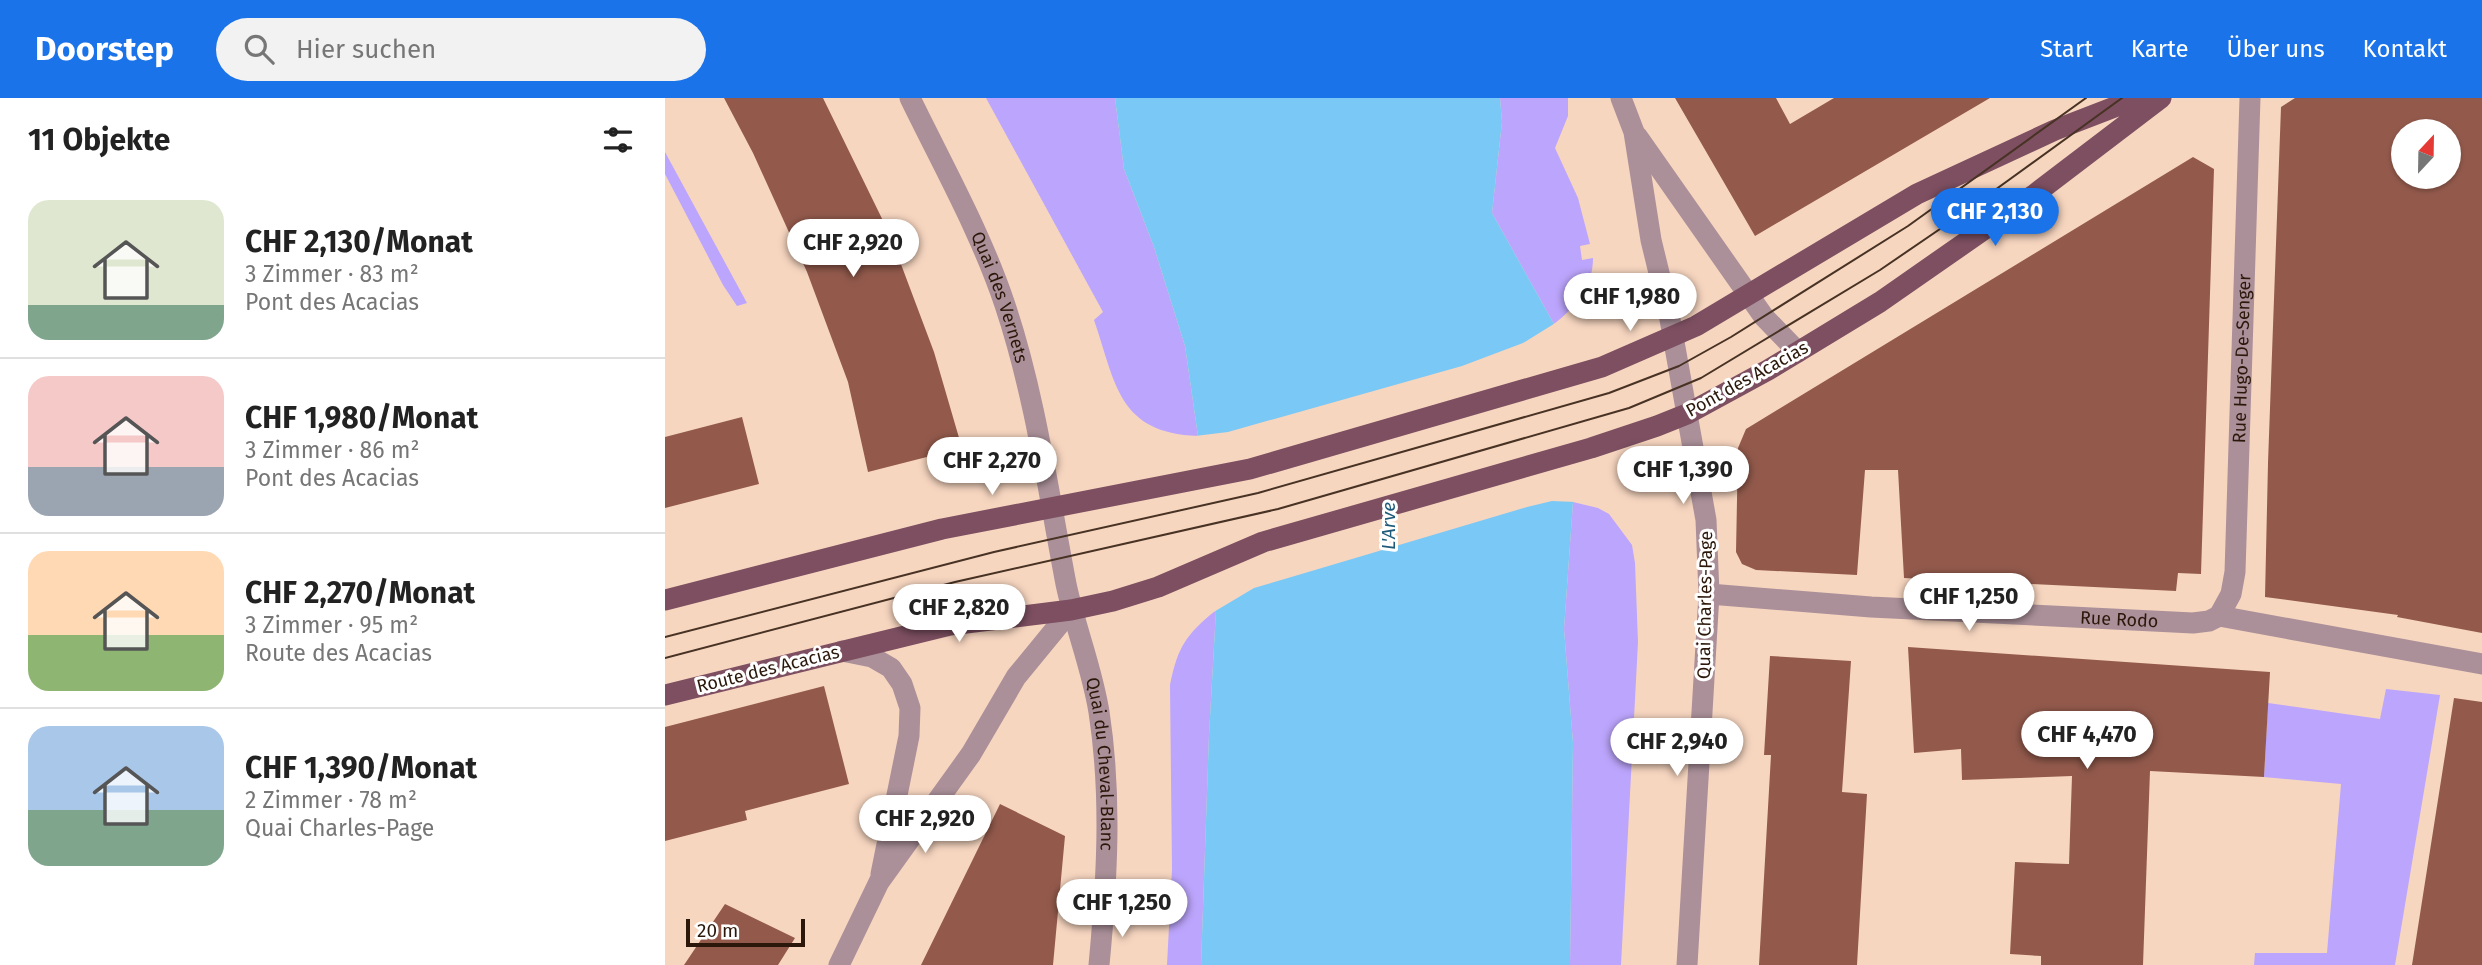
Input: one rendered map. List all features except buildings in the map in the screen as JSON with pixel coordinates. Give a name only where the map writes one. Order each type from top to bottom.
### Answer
[{"type":"main road","points":[[665,600],[942,529],[1250,468],[1602,367],[1696,326],[1917,194],[2055,130],[2138,98]]},
{"type":"main road","name":"Pont des Acacias","points":[[1158,587],[1263,542],[1591,448],[1687,414],[1798,352],[1879,302],[2035,194],[2161,98]]},
{"type":"main road","name":"Route des Acacias","points":[[665,695],[965,622],[1072,610],[1158,587]]},
{"type":"street","name":"Quai des Vernets","points":[[910,98],[989,260],[1005,303],[1026,374],[1051,508]]},
{"type":"street","points":[[1621,98],[1634,132],[1764,317],[1798,352]]},
{"type":"street","name":"Rue Hugo-De-Senger","points":[[2219,616],[2231,594],[2235,572],[2250,98]]},
{"type":"street","name":"Quai Charles-Page","points":[[1634,132],[1650,240],[1673,336],[1706,520],[1709,594],[1687,965]]},
{"type":"street","points":[[839,965],[879,883],[971,754],[1016,677],[1072,610],[1051,508]]},
{"type":"street","name":"Rue Rodo","points":[[1709,594],[1871,607],[2193,623],[2209,621],[2219,616],[2482,664]]},
{"type":"street","name":"Quai du Cheval-Blanc","points":[[1072,610],[1093,680],[1105,771],[1107,839],[1099,965]]},
{"type":"street","points":[[842,651],[872,657],[891,668],[902,684],[910,708],[909,736],[879,883]]},
{"type":"shaded area","points":[[986,98],[1115,98],[1124,169],[1154,247],[1185,346],[1198,436],[1171,433],[1151,426],[1136,415],[1124,401],[1115,384],[1094,320],[1103,312]]},
{"type":"shaded area","points":[[1500,98],[1568,98],[1568,116],[1555,148],[1578,198],[1590,244],[1580,246],[1582,260],[1593,258],[1590,278],[1582,296],[1554,324],[1492,213],[1502,122]]},
{"type":"shaded area","points":[[665,152],[747,303],[737,306],[723,285],[665,174]]},
{"type":"shaded area","points":[[1573,502],[1598,508],[1609,514],[1632,545],[1635,563],[1638,642],[1621,965],[1570,965],[1573,743],[1564,629]]},
{"type":"shaded area","points":[[1216,610],[1201,965],[1167,965],[1172,869],[1170,685],[1176,660],[1185,642]]},
{"type":"shaded area","points":[[2386,689],[2440,695],[2395,965],[2254,965],[2255,953],[2327,953],[2341,784],[2264,777],[2268,703],[2380,719]]},
{"type":"water","name":"L'Arve","points":[[1115,98],[1500,98],[1502,122],[1492,213],[1554,324],[1573,502],[1564,629],[1573,743],[1570,965],[1201,965],[1216,610],[1198,436],[1185,346],[1154,247],[1124,169]]},
{"type":"pier","points":[[1557,322],[1576,502],[1552,501],[1527,507],[1254,588],[1212,613],[1195,436],[1228,432],[1462,366],[1523,343]]},
{"type":"tram line","points":[[665,637],[994,552],[1258,493],[1609,393],[1679,366],[1731,337],[1908,226],[2086,98]]},
{"type":"tram line","points":[[665,658],[955,582],[1278,509],[1629,408],[1701,378],[1880,270],[2122,98]]}]
